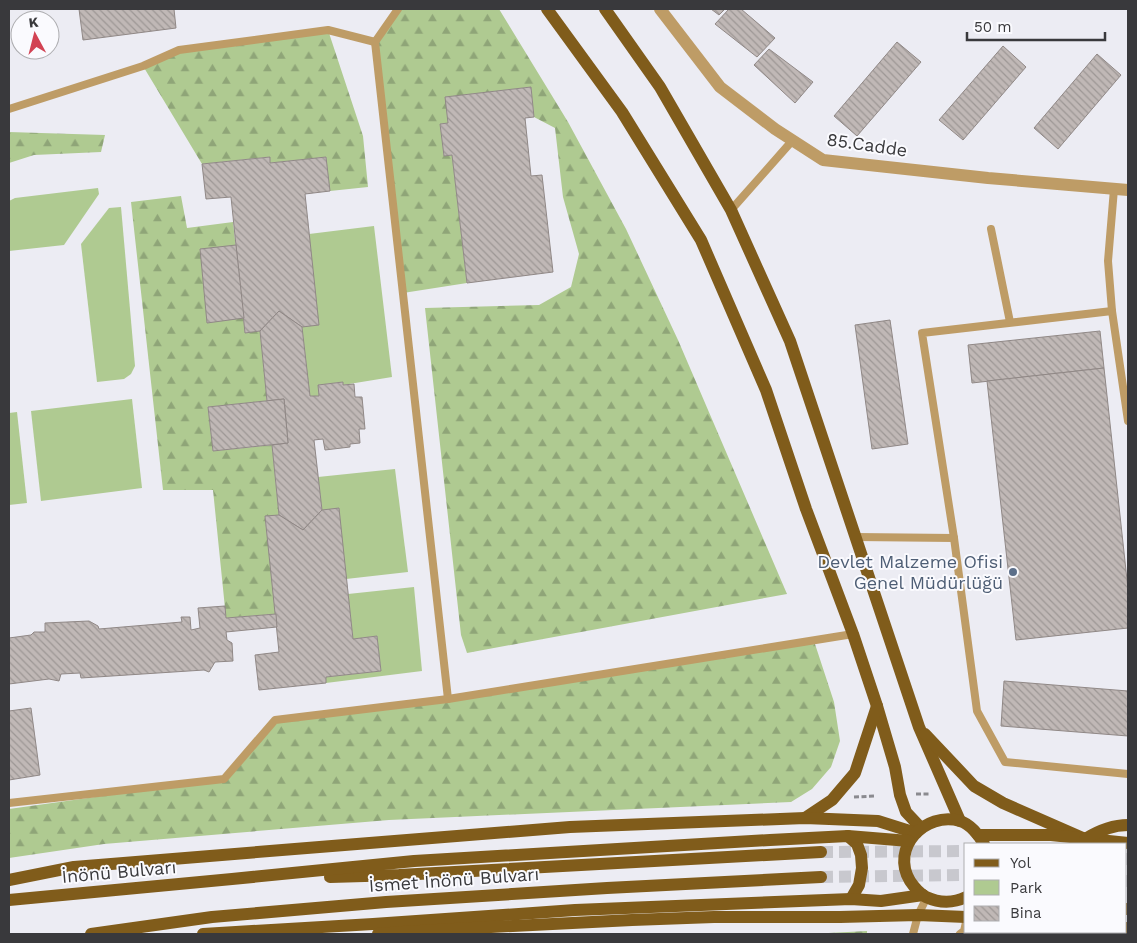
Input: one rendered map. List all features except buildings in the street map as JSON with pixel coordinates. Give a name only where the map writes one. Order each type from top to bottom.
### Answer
[{"type":"main road","points":[[547,9],[622,112],[701,240],[766,390],[806,509],[853,634],[895,766],[900,795],[915,834]]},
{"type":"main road","points":[[605,9],[660,87],[731,210],[790,342],[919,727],[960,821]]},
{"type":"main road","points":[[805,818],[832,800],[855,773],[877,706]]},
{"type":"main road","points":[[919,727],[974,786],[1003,804],[1085,839]]},
{"type":"main road","points":[[9,880],[74,867],[570,827],[805,818],[878,821],[915,834]]},
{"type":"main road","points":[[964,900],[934,901],[914,887],[907,877],[904,865],[905,853],[915,834],[928,824],[941,819],[960,821],[981,839],[1051,835],[1128,842]]},
{"type":"main road","points":[[1085,839],[1097,832],[1128,825]]},
{"type":"main road","points":[[232,879],[414,861],[770,840],[915,834]]},
{"type":"main road","points":[[1036,843],[1051,835]]},
{"type":"main road","points":[[848,836],[857,844],[862,862],[859,885],[851,899]]},
{"type":"main road","name":"İsmet İnönü Bulvarı","points":[[232,879],[399,875],[821,852]]},
{"type":"main road","name":"İsmet İnönü Bulvarı","points":[[90,934],[212,917],[386,902],[821,877]]},
{"type":"main road","name":"İnönü Bulvarı","points":[[9,900],[232,879]]},
{"type":"main road","points":[[203,934],[575,910],[851,899],[881,901],[925,896]]},
{"type":"main road","points":[[378,934],[714,917],[840,917],[918,914],[964,916]]},
{"type":"street","name":"85.Cadde","points":[[660,9],[720,87],[792,141],[823,160],[988,178],[1128,190]]},
{"type":"lane","points":[[398,9],[375,42],[448,699]]},
{"type":"lane","points":[[9,109],[144,66],[179,50],[328,30],[375,42]]},
{"type":"lane","points":[[731,210],[792,141]]},
{"type":"lane","points":[[1114,189],[1108,262],[1112,311],[1128,421]]},
{"type":"lane","points":[[991,229],[1010,322]]},
{"type":"lane","points":[[1112,311],[922,333],[954,538],[977,711],[1005,762],[1128,774]]},
{"type":"lane","points":[[856,538],[954,538]]},
{"type":"lane","points":[[9,803],[224,779],[275,720],[448,699],[853,634]]},
{"type":"lane","points":[[913,934],[925,896]]},
{"type":"path","points":[[910,795],[930,794]]},
{"type":"path","points":[[847,797],[876,796]]},
{"type":"green space","points":[[398,9],[499,9],[568,122],[626,229],[678,340],[787,594],[467,653],[461,635],[425,308],[539,305],[571,287],[579,254],[563,197],[555,128],[534,117],[531,87],[446,97],[448,123],[440,124],[444,156],[452,155],[467,283],[403,293],[375,42]]},
{"type":"green space","points":[[328,30],[363,136],[368,187],[330,191],[326,157],[270,163],[269,157],[202,164],[143,66],[179,50]]},
{"type":"green space","points":[[9,132],[105,135],[101,152],[34,155],[9,163]]},
{"type":"green space","points":[[98,188],[99,194],[64,245],[9,251],[9,201],[15,198]]},
{"type":"green space","points":[[181,196],[187,228],[233,222],[245,332],[260,331],[267,401],[208,407],[213,451],[272,445],[279,515],[265,517],[276,614],[226,618],[213,490],[163,490],[131,202]]},
{"type":"green space","points":[[121,207],[135,366],[131,374],[124,379],[97,382],[81,244],[109,208]]},
{"type":"green space","points":[[374,226],[392,377],[343,385],[343,382],[318,385],[319,396],[310,396],[302,327],[309,234]]},
{"type":"green space","points":[[132,399],[142,488],[41,501],[31,411]]},
{"type":"green space","points":[[17,412],[27,503],[9,505],[9,413]]},
{"type":"green space","points":[[395,469],[408,572],[346,579],[322,510],[318,477]]},
{"type":"green space","points":[[414,587],[422,671],[326,683],[326,677],[381,671],[377,636],[353,639],[348,594]]},
{"type":"green space","points":[[814,641],[834,702],[840,741],[831,767],[812,789],[791,802],[389,820],[104,844],[9,858],[9,809],[224,779],[275,720],[448,699]]},
{"type":"green space","points":[[1128,928],[1128,934],[960,934],[1127,933]]},
{"type":"green space","points":[[867,931],[867,934],[809,934]]},
{"type":"tunnel","points":[[821,852],[964,851]]},
{"type":"tunnel","points":[[821,877],[964,875]]},
{"type":"place","name":"Devlet Malzeme Ofisi Genel Müdürlüğü","points":[[1013,572]]}]
